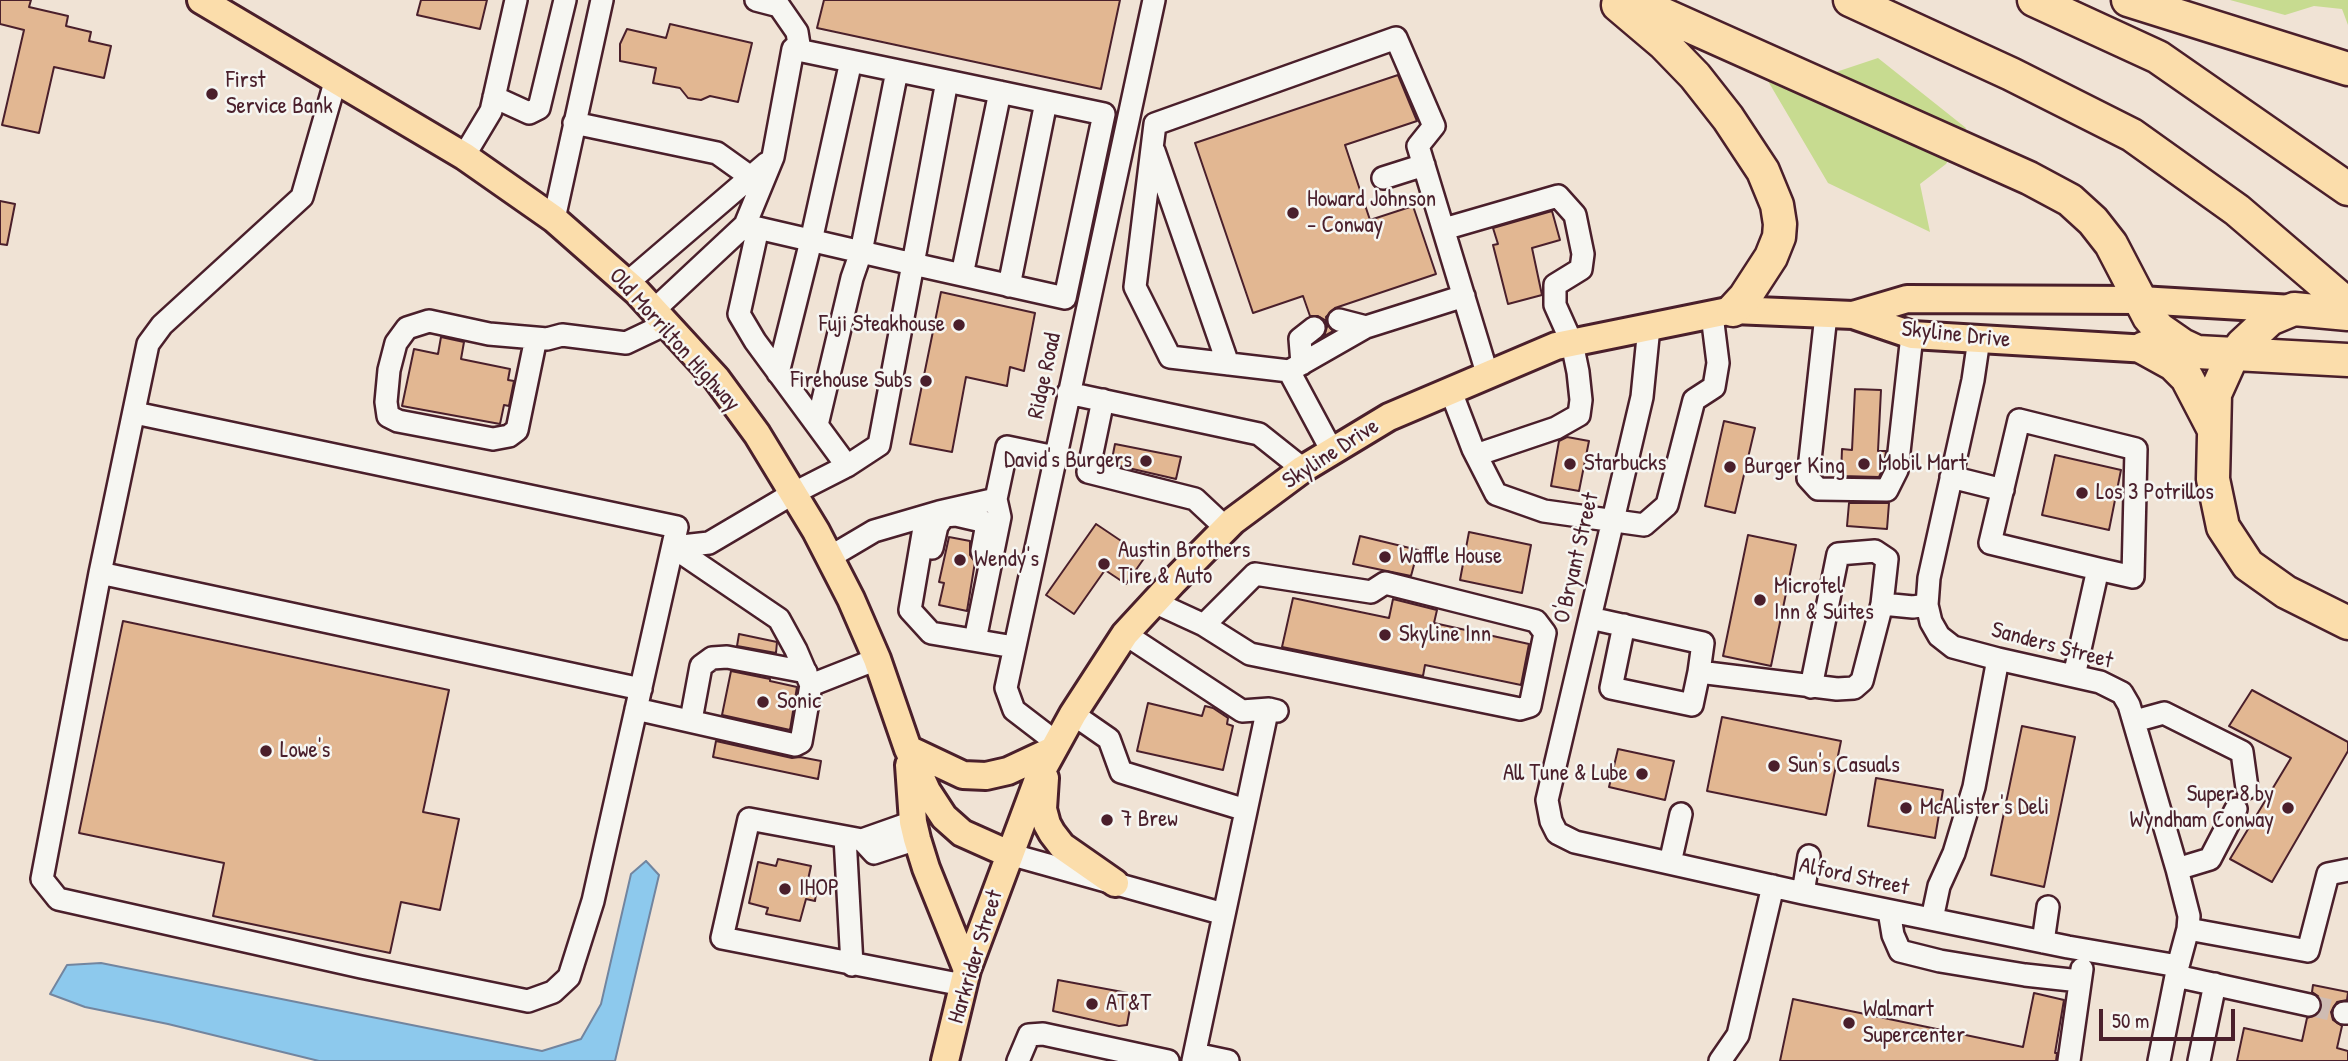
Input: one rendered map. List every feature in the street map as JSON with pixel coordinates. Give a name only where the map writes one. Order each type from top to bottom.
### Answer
[{"type":"highway","points":[[1612,0],[1664,44],[1695,75],[1728,118],[1763,172],[1777,205],[1779,237],[1771,257],[1745,297],[1723,313]]},
{"type":"highway","points":[[1631,0],[2029,178],[2070,200],[2111,244],[2149,317],[2159,329],[2197,352]]},
{"type":"highway","points":[[1850,0],[2011,74],[2132,135],[2237,210],[2348,305]]},
{"type":"highway","points":[[2034,0],[2158,57],[2348,190]]},
{"type":"highway","points":[[2128,0],[2348,69]]},
{"type":"highway","points":[[2294,309],[2270,319],[2259,328],[2224,370],[2215,394],[2213,479],[2216,499],[2224,527],[2248,565],[2270,582],[2348,623]]},
{"type":"highway","name":"Skyline Drive","points":[[2294,309],[2348,314]]},
{"type":"highway","points":[[2144,348],[2173,365],[2186,378],[2214,431]]},
{"type":"highway","name":"Skyline Drive","points":[[2197,352],[2348,360]]},
{"type":"main road","name":"Old Morrilton Highway","points":[[201,0],[464,156],[554,219],[627,283],[660,317],[716,378],[757,434],[830,557],[877,659],[908,749],[927,790],[944,817],[962,833],[1009,854]]},
{"type":"main road","name":"Skyline Drive","points":[[1009,854],[1040,774],[1073,715],[1125,635],[1226,528],[1303,469],[1388,417],[1487,373],[1556,345],[1723,313],[1853,315],[1907,299],[2140,300],[2294,309]]},
{"type":"main road","name":"Skyline Drive","points":[[1853,315],[1912,335],[2197,352]]},
{"type":"main road","points":[[908,749],[963,775],[986,776],[1007,771],[1055,746]]},
{"type":"main road","points":[[1055,746],[1044,792],[1043,809],[1047,824],[1062,846],[1115,883]]},
{"type":"main road","points":[[908,749],[915,831],[965,978]]},
{"type":"main road","name":"Harkrider Street","points":[[946,1061],[965,978],[1009,854]]},
{"type":"street","points":[[464,156],[491,111],[516,0]]},
{"type":"street","points":[[494,97],[529,113],[539,108],[565,0]]},
{"type":"street","points":[[554,219],[602,0]]},
{"type":"street","points":[[756,0],[779,6],[797,32],[800,51]]},
{"type":"street","name":"Ridge Road","points":[[1055,746],[1014,710],[1006,688],[1154,0]]},
{"type":"street","points":[[1464,296],[1366,327],[1296,367],[1228,364],[1170,357],[1135,287],[1155,124],[1396,38],[1434,126],[1418,146],[1444,229],[1487,373]]},
{"type":"street","points":[[751,227],[1065,298],[1104,114],[793,49],[773,157],[751,227],[739,314],[778,373],[847,466]]},
{"type":"street","points":[[778,373],[851,61]]},
{"type":"street","points":[[817,425],[852,278],[861,253],[897,71]]},
{"type":"street","points":[[135,413],[677,527],[593,901],[569,977],[553,992],[528,1001],[348,964],[58,899],[42,879],[100,573],[148,344],[162,325],[302,198],[336,79]]},
{"type":"street","points":[[673,547],[709,543],[847,466],[879,445],[947,81]]},
{"type":"street","points":[[962,275],[1000,92]]},
{"type":"street","points":[[1009,286],[1046,102]]},
{"type":"street","points":[[574,122],[717,153],[752,178]]},
{"type":"street","points":[[1152,145],[1228,364]]},
{"type":"street","points":[[627,283],[752,178],[773,157]]},
{"type":"street","points":[[1383,178],[1424,164]]},
{"type":"street","points":[[1444,229],[1558,196],[1575,215],[1583,254],[1581,269],[1555,285],[1555,305],[1572,343],[1581,400],[1579,415],[1556,428],[1476,455]]},
{"type":"street","points":[[536,338],[517,430],[509,436],[493,439],[398,421],[388,416],[386,402],[389,370],[396,343],[407,328],[429,321],[489,334],[536,338],[547,339],[562,335],[626,343],[660,317],[751,227]]},
{"type":"street","points":[[1450,389],[1476,455],[1496,494],[1544,511],[1644,525],[1667,505],[1695,400],[1714,387],[1723,313]]},
{"type":"street","points":[[1826,315],[1808,478],[1818,489],[1887,490],[1897,470],[1912,335]]},
{"type":"street","points":[[1339,320],[1366,327]]},
{"type":"street","name":"O'Bryant Street","points":[[1548,800],[1642,397],[1649,327]]},
{"type":"street","points":[[1314,328],[1300,339],[1296,367],[1332,451]]},
{"type":"street","name":"Sanders Street","points":[[1979,339],[1973,380],[1929,578],[1927,605],[1931,622],[1939,636],[1953,647],[2100,682],[2122,693],[2134,721],[2187,903],[2189,929],[2177,971],[2159,1061]]},
{"type":"street","points":[[1068,393],[1259,434],[1303,469]]},
{"type":"street","points":[[1103,400],[1088,472],[1195,499],[1226,528]]},
{"type":"street","points":[[2019,420],[2136,449],[2133,577],[2098,569],[1990,543],[2019,420]]},
{"type":"street","points":[[975,640],[1000,517],[996,499],[1007,447],[1055,457]]},
{"type":"street","points":[[1951,477],[2003,489]]},
{"type":"street","points":[[830,557],[874,531],[996,499]]},
{"type":"street","points":[[911,604],[922,598],[937,526],[944,516],[956,515],[982,521],[986,529],[980,567],[987,579]]},
{"type":"street","points":[[926,516],[909,610],[931,634],[1014,647]]},
{"type":"street","points":[[100,573],[639,699],[691,720],[795,745],[801,742],[808,678],[779,619],[673,547]]},
{"type":"street","points":[[1699,671],[1811,687],[1854,688],[1862,681],[1882,604],[1887,559],[1875,551],[1838,554],[1811,687]]},
{"type":"street","points":[[2074,676],[2098,569]]},
{"type":"street","points":[[1154,602],[1204,625],[1250,653],[1520,709],[1530,706],[1545,633],[1536,621],[1385,583],[1371,592],[1255,574],[1204,625]]},
{"type":"street","points":[[1882,604],[1913,607],[1927,605]]},
{"type":"street","points":[[1590,618],[1624,625],[1703,643],[1692,705],[1611,688],[1624,625]]},
{"type":"street","points":[[1125,635],[1242,711],[1273,710],[1246,810],[1194,1057],[1228,1061]]},
{"type":"street","points":[[691,720],[701,666],[712,658],[727,657],[808,678],[877,659]]},
{"type":"street","points":[[1931,919],[1939,886],[1954,853],[1974,787],[1998,659]]},
{"type":"street","points":[[2134,721],[2164,713],[2242,752],[2247,788]]},
{"type":"street","points":[[1073,715],[1109,739],[1121,772],[1246,810]]},
{"type":"street","name":"Alford Street","points":[[1548,800],[1557,833],[1575,842],[1803,893],[2085,950],[2309,1005]]},
{"type":"street","points":[[2177,869],[2210,859],[2236,809]]},
{"type":"street","points":[[1670,863],[1681,814]]},
{"type":"street","points":[[915,831],[853,838],[749,819],[722,938],[852,965],[965,978]]},
{"type":"street","points":[[852,965],[853,838]]},
{"type":"street","points":[[1009,854],[1224,914]]},
{"type":"street","points":[[1803,893],[1809,856]]},
{"type":"street","points":[[2189,929],[2308,951],[2328,874],[2348,870]]},
{"type":"street","points":[[1720,1061],[1738,1035],[1773,886]]},
{"type":"street","points":[[2043,942],[2049,907]]},
{"type":"street","points":[[1889,911],[1893,935],[1900,951],[1940,961],[2080,981]]},
{"type":"street","points":[[2069,1061],[2085,950]]},
{"type":"street","points":[[2199,1061],[2215,984]]},
{"type":"street","points":[[1018,1061],[1029,1035],[1043,1034],[1144,1059],[1168,1061]]},
{"type":"green space","points":[[2230,0],[2348,0],[2348,25],[2342,9],[2314,6],[2285,15]]},
{"type":"green space","points":[[1774,47],[1827,75],[1878,58],[1966,128],[1946,164],[1920,184],[1930,232],[1828,183],[1765,76]]},
{"type":"water","points":[[646,861],[659,875],[615,1061],[319,1061],[85,1007],[50,994],[67,965],[101,963],[542,1051],[581,1039],[601,1004],[631,874]]},
{"type":"building","points":[[0,0],[31,0],[29,7],[68,16],[66,26],[91,32],[89,41],[111,46],[104,78],[54,67],[39,133],[2,125],[24,30],[0,24]]},
{"type":"building","points":[[421,0],[487,0],[480,29],[417,15]]},
{"type":"building","points":[[824,0],[1120,0],[1101,89],[817,28]]},
{"type":"building","points":[[670,24],[752,43],[738,102],[710,96],[701,100],[688,98],[680,88],[653,83],[656,68],[620,61],[620,44],[627,29],[666,38]]},
{"type":"building","name":"Howard Johnson - Conway","points":[[1398,75],[1417,121],[1345,145],[1370,220],[1413,206],[1436,274],[1335,308],[1326,317],[1327,324],[1333,331],[1324,336],[1327,327],[1325,320],[1310,316],[1303,296],[1253,313],[1195,143]]},
{"type":"building","points":[[0,201],[15,204],[7,245],[0,244]]},
{"type":"building","points":[[1552,211],[1560,240],[1532,248],[1542,295],[1508,304],[1493,245],[1498,244],[1493,228]]},
{"type":"building","points":[[941,292],[1035,313],[1024,371],[1010,367],[1007,386],[966,377],[952,452],[910,444]]},
{"type":"building","points":[[441,337],[464,342],[461,359],[510,369],[508,380],[514,381],[509,406],[504,405],[500,424],[402,406],[414,349],[438,354]]},
{"type":"building","points":[[1855,389],[1881,390],[1878,451],[1886,451],[1879,477],[1841,476],[1842,449],[1852,450]]},
{"type":"building","name":"Burger King","points":[[1724,421],[1755,428],[1735,513],[1705,506]]},
{"type":"building","name":"Starbucks","points":[[1567,437],[1589,441],[1579,491],[1551,486],[1559,441]]},
{"type":"building","name":"David's Burgers","points":[[1115,444],[1181,457],[1176,479],[1111,464]]},
{"type":"building","name":"Los 3 Potrillos","points":[[2055,455],[2121,470],[2109,530],[2042,515]]},
{"type":"building","points":[[1849,503],[1889,503],[1887,529],[1847,526]]},
{"type":"building","name":"Austin Brothers Tire & Auto","points":[[1096,524],[1145,557],[1126,584],[1105,570],[1074,614],[1046,595]]},
{"type":"building","points":[[1469,532],[1531,545],[1522,593],[1460,580]]},
{"type":"building","name":"Microtel Inn & Suites","points":[[1748,535],[1796,545],[1771,666],[1723,656]]},
{"type":"building","name":"Waffle House","points":[[1360,536],[1418,550],[1411,576],[1353,564]]},
{"type":"building","name":"Wendy's","points":[[949,537],[970,541],[970,555],[975,562],[967,611],[939,605],[944,583],[939,582]]},
{"type":"building","name":"Skyline Inn","points":[[1293,598],[1389,618],[1393,599],[1437,610],[1434,623],[1529,644],[1521,685],[1425,665],[1423,676],[1282,647]]},
{"type":"building","name":"Lowe's","points":[[123,621],[449,690],[423,812],[459,819],[440,910],[401,902],[390,953],[213,916],[224,863],[79,833]]},
{"type":"building","points":[[739,634],[777,642],[776,653],[737,646]]},
{"type":"building","name":"Sonic","points":[[731,671],[797,687],[790,730],[722,715]]},
{"type":"building","name":"Super 8 by Wyndham Conway","points":[[2252,690],[2348,742],[2348,751],[2272,882],[2230,859],[2291,758],[2229,726]]},
{"type":"building","points":[[1148,703],[1202,716],[1205,706],[1228,718],[1227,724],[1233,726],[1223,770],[1137,751]]},
{"type":"building","name":"Sun's Casuals","points":[[1722,717],[1841,741],[1826,815],[1707,791]]},
{"type":"building","points":[[2022,726],[2075,737],[2044,887],[1991,875]]},
{"type":"building","name":"Sonic","points":[[716,741],[792,758],[821,761],[818,779],[713,757]]},
{"type":"building","name":"All Tune & Lube","points":[[1618,749],[1674,761],[1665,800],[1609,787]]},
{"type":"building","name":"McAlister's Deli","points":[[1876,778],[1943,790],[1935,838],[1868,826]]},
{"type":"building","name":"IHOP","points":[[778,859],[811,866],[807,884],[817,886],[815,901],[806,899],[800,921],[766,914],[768,908],[749,903],[758,862],[776,866]]},
{"type":"building","name":"AT&T","points":[[1058,980],[1128,993],[1132,997],[1127,1025],[1119,1026],[1053,1011]]},
{"type":"building","points":[[2313,985],[2348,992],[2347,1000],[2337,1002],[2331,1012],[2333,1020],[2342,1026],[2337,1048],[2348,1051],[2348,1061],[2237,1061],[2244,1028],[2302,1041],[2307,1018],[2318,1014],[2322,1007],[2318,996],[2312,992]]},
{"type":"building","name":"Walmart Supercenter","points":[[2034,993],[2064,1000],[2056,1061],[1780,1061],[1793,999],[2023,1047]]},
{"type":"tunnel","points":[[2309,1005],[2344,1013]]},
{"type":"place","name":"First Service Bank","points":[[212,94]]},
{"type":"place","name":"Howard Johnson - Conway","points":[[1293,213]]},
{"type":"place","name":"Fuji Steakhouse","points":[[959,325]]},
{"type":"place","name":"Firehouse Subs","points":[[926,381]]},
{"type":"place","name":"David's Burgers","points":[[1146,461]]},
{"type":"place","name":"Starbucks","points":[[1570,464]]},
{"type":"place","name":"Mobil Mart","points":[[1864,464]]},
{"type":"place","name":"Burger King","points":[[1730,467]]},
{"type":"place","name":"Los 3 Potrillos","points":[[2082,493]]},
{"type":"place","name":"Waffle House","points":[[1385,557]]},
{"type":"place","name":"Wendy's","points":[[960,560]]},
{"type":"place","name":"Austin Brothers Tire & Auto","points":[[1104,564]]},
{"type":"place","name":"Microtel Inn & Suites","points":[[1760,600]]},
{"type":"place","name":"Skyline Inn","points":[[1385,635]]},
{"type":"place","name":"Sonic","points":[[763,702]]},
{"type":"place","name":"Lowe's","points":[[266,751]]},
{"type":"place","name":"Sun's Casuals","points":[[1774,766]]},
{"type":"place","name":"All Tune & Lube","points":[[1642,774]]},
{"type":"place","name":"McAlister's Deli","points":[[1906,808]]},
{"type":"place","name":"Super 8 by Wyndham Conway","points":[[2288,808]]},
{"type":"place","name":"7 Brew","points":[[1107,820]]},
{"type":"place","name":"IHOP","points":[[785,889]]},
{"type":"place","name":"AT&T","points":[[1092,1004]]},
{"type":"place","name":"Walmart Supercenter","points":[[1849,1023]]}]
